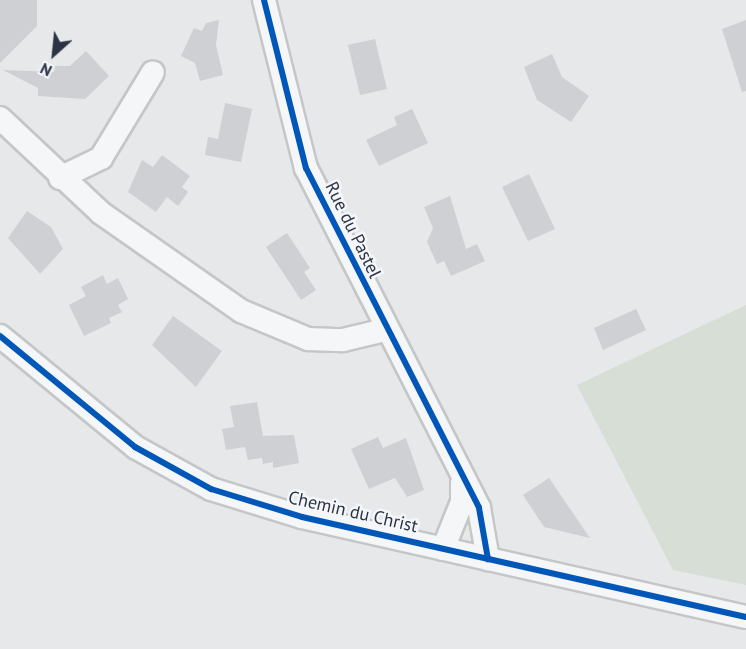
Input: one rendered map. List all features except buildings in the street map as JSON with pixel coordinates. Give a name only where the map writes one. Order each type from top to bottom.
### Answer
[{"type":"street","name":"Rue du Pastel","points":[[264,0],[306,168],[462,483],[479,508],[488,560]]},
{"type":"street","points":[[60,178],[101,158],[153,72]]},
{"type":"street","points":[[0,118],[60,178],[241,311],[280,331],[343,340],[385,330]]},
{"type":"street","name":"Chemin du Christ","points":[[0,336],[135,447],[211,489],[442,549],[746,617]]},
{"type":"street","points":[[442,549],[462,502],[462,483]]},
{"type":"shaded area","points":[[746,305],[746,585],[673,570],[577,385]]},
{"type":"cycle path","points":[[264,0],[306,168],[479,508],[488,559]]},
{"type":"cycle path","points":[[0,336],[135,447],[211,489],[302,517],[746,617]]}]
